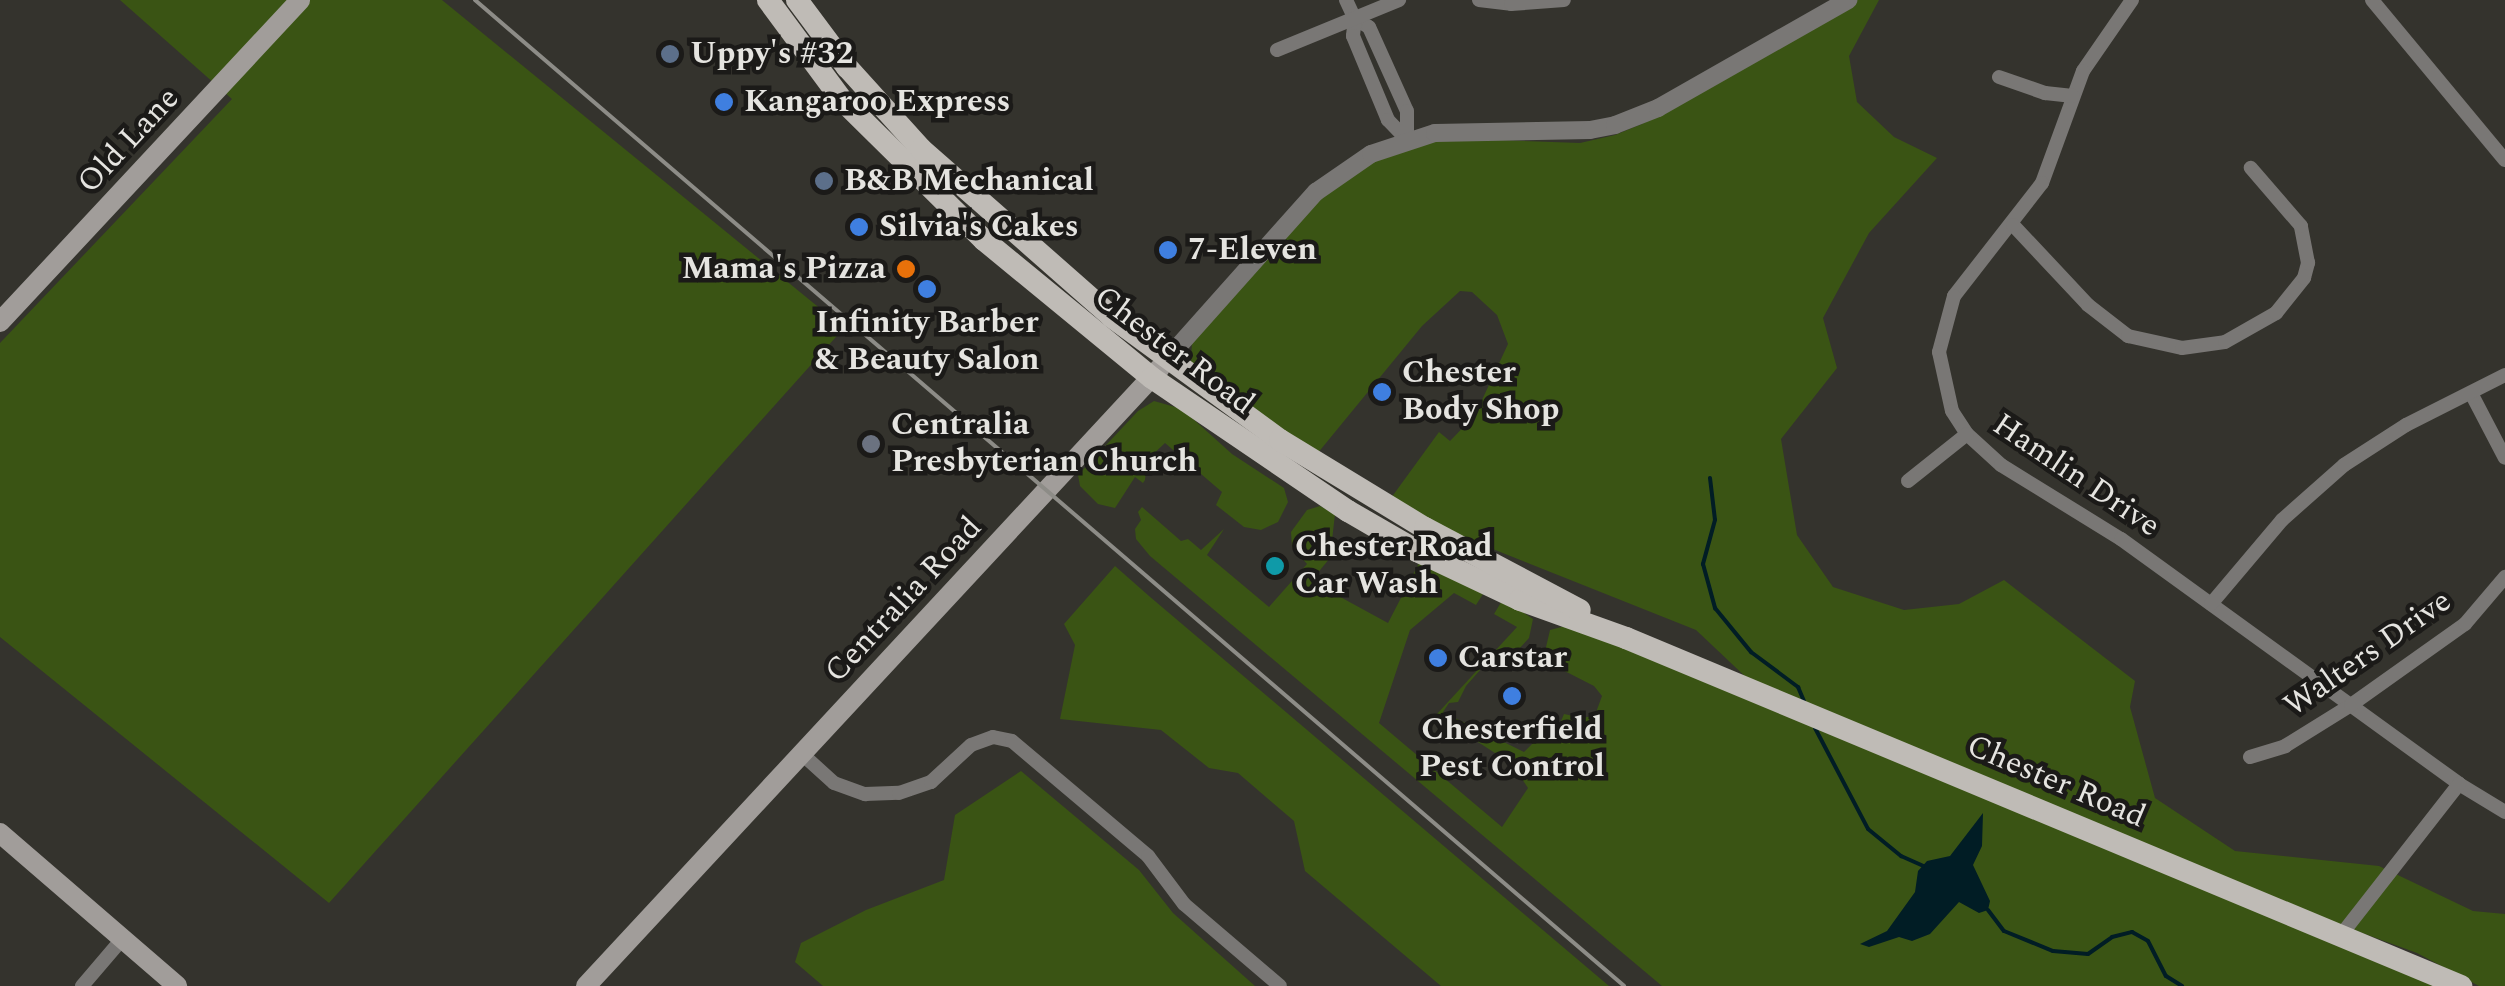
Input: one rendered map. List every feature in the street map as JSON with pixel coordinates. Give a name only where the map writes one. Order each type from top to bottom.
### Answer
[{"type":"main road","name":"Old Lane","points":[[0,322],[300,0]]},
{"type":"main road","name":"Chester Road","points":[[768,0],[823,77],[901,162],[984,240],[1152,378],[1284,472],[1417,551],[1520,600],[1626,638],[2461,986]]},
{"type":"main road","name":"Chester Road","points":[[797,0],[847,67],[921,150],[1167,359],[1344,480],[1626,638]]},
{"type":"main road","name":"Centralia Road","points":[[586,986],[1167,359]]},
{"type":"main road","points":[[0,833],[178,986]]},
{"type":"street","points":[[1346,0],[1356,19],[1369,27],[1407,111],[1407,140]]},
{"type":"street","points":[[1277,50],[1399,0]]},
{"type":"street","points":[[1479,0],[1564,0]]},
{"type":"street","name":"Centralia Road","points":[[1167,359],[1316,192],[1353,164],[1407,140],[1466,130],[1590,130],[1616,125],[1658,108],[1848,0]]},
{"type":"street","name":"Hamlin Drive","points":[[2132,0],[2099,43],[2073,96],[2042,183],[2014,225],[1964,277],[1941,332],[1945,392],[1967,434],[2026,483],[2121,538],[2460,784],[2505,812]]},
{"type":"street","points":[[2372,0],[2505,160]]},
{"type":"street","points":[[1999,77],[2045,93],[2073,96]]},
{"type":"street","points":[[2014,225],[2088,305],[2128,336],[2182,348],[2225,342],[2276,313],[2304,278],[2308,263],[2300,226],[2251,168]]},
{"type":"street","points":[[2211,604],[2282,520],[2344,465],[2406,425],[2505,375]]},
{"type":"street","points":[[2471,393],[2505,458]]},
{"type":"street","points":[[1908,481],[1967,434]]},
{"type":"street","name":"Walters Drive","points":[[2250,757],[2286,746],[2351,705],[2465,624],[2505,577]]},
{"type":"street","points":[[802,754],[834,782],[864,794],[898,793],[931,782],[971,746],[993,737],[1012,742],[1148,856],[1184,904],[1280,986]]},
{"type":"street","points":[[2341,936],[2460,784]]},
{"type":"street","points":[[82,986],[123,938]]},
{"type":"green space","points":[[120,0],[442,0],[844,328],[329,903],[0,637],[0,343],[232,99]]},
{"type":"green space","points":[[1857,0],[1879,0],[1849,56],[1857,102],[1894,137],[1937,158],[1869,233],[1823,318],[1837,368],[1781,439],[1797,535],[1833,587],[1904,610],[1959,604],[2004,580],[2135,681],[2130,707],[2155,798],[2235,851],[2379,866],[2473,911],[2505,914],[2505,986],[2479,986],[2417,953],[2305,912],[1750,681],[1696,630],[1445,530],[1391,498],[1439,432],[1450,441],[1475,415],[1508,344],[1497,315],[1472,292],[1460,291],[1422,326],[1317,454],[1191,364],[1192,340],[1288,227],[1356,168],[1442,138],[1580,143],[1615,135],[1642,124]]},
{"type":"green space","points":[[1154,401],[1182,409],[1232,454],[1284,488],[1288,502],[1278,522],[1261,530],[1244,527],[1216,505],[1222,492],[1165,443],[1147,460],[1143,483],[1135,477],[1115,508],[1098,504],[1080,486],[1078,475],[1138,411]]},
{"type":"green space","points":[[1320,506],[1335,514],[1330,558],[1311,581],[1388,623],[1420,561],[1483,594],[1476,605],[1454,593],[1410,630],[1379,723],[1502,827],[1528,788],[1512,764],[1436,715],[1517,627],[1494,614],[1503,599],[1533,619],[1529,638],[1519,649],[1505,647],[1489,660],[1466,686],[1458,702],[1449,703],[1443,712],[1524,752],[1539,737],[1552,742],[1564,714],[1583,718],[1595,715],[1602,696],[1594,686],[1543,660],[1550,630],[1569,625],[2442,986],[1662,986],[1150,556],[1136,539],[1135,529],[1141,520],[1138,512],[1142,507],[1181,541],[1188,539],[1201,550],[1224,529],[1207,555],[1269,607],[1307,564],[1292,547],[1291,532],[1307,510]]},
{"type":"green space","points":[[1115,566],[1609,986],[1441,986],[1305,871],[1294,821],[1238,773],[1209,768],[1161,730],[1060,719],[1075,645],[1064,624]]},
{"type":"green space","points":[[1021,771],[1139,870],[1173,913],[1255,986],[823,986],[795,962],[801,943],[866,910],[944,880],[955,815]]},
{"type":"water","points":[[1983,813],[1982,846],[1973,865],[1990,901],[1988,910],[1979,913],[1959,902],[1930,934],[1912,941],[1899,937],[1869,947],[1860,944],[1887,931],[1915,892],[1918,871],[1927,861],[1950,856]]},
{"type":"waterway","points":[[1710,478],[1715,520],[1703,564],[1715,608],[1751,652],[1798,687],[1804,701]]},
{"type":"waterway","points":[[1815,728],[1868,829],[1901,856],[1923,866]]},
{"type":"waterway","points":[[1988,910],[2004,931],[2053,951],[2088,954],[2112,937],[2132,932],[2148,941],[2166,976],[2182,986]]},
{"type":"railway","points":[[475,0],[1624,986]]},
{"type":"place","name":"Uppy's #32","points":[[670,54]]},
{"type":"place","name":"Kangaroo Express","points":[[724,102]]},
{"type":"place","name":"B&B Mechanical","points":[[824,181]]},
{"type":"place","name":"Silvia's Cakes","points":[[859,227]]},
{"type":"place","name":"7-Eleven","points":[[1168,250]]},
{"type":"place","name":"Mama's Pizza","points":[[906,269]]},
{"type":"place","name":"Infinity Barber & Beauty Salon","points":[[927,289]]},
{"type":"place","name":"Chester Body Shop","points":[[1382,392]]},
{"type":"place","name":"Centralia Presbyterian Church","points":[[871,444]]},
{"type":"place","name":"Chester Road Car Wash","points":[[1275,566]]},
{"type":"place","name":"Carstar","points":[[1438,658]]},
{"type":"place","name":"Chesterfield Pest Control","points":[[1512,696]]}]
